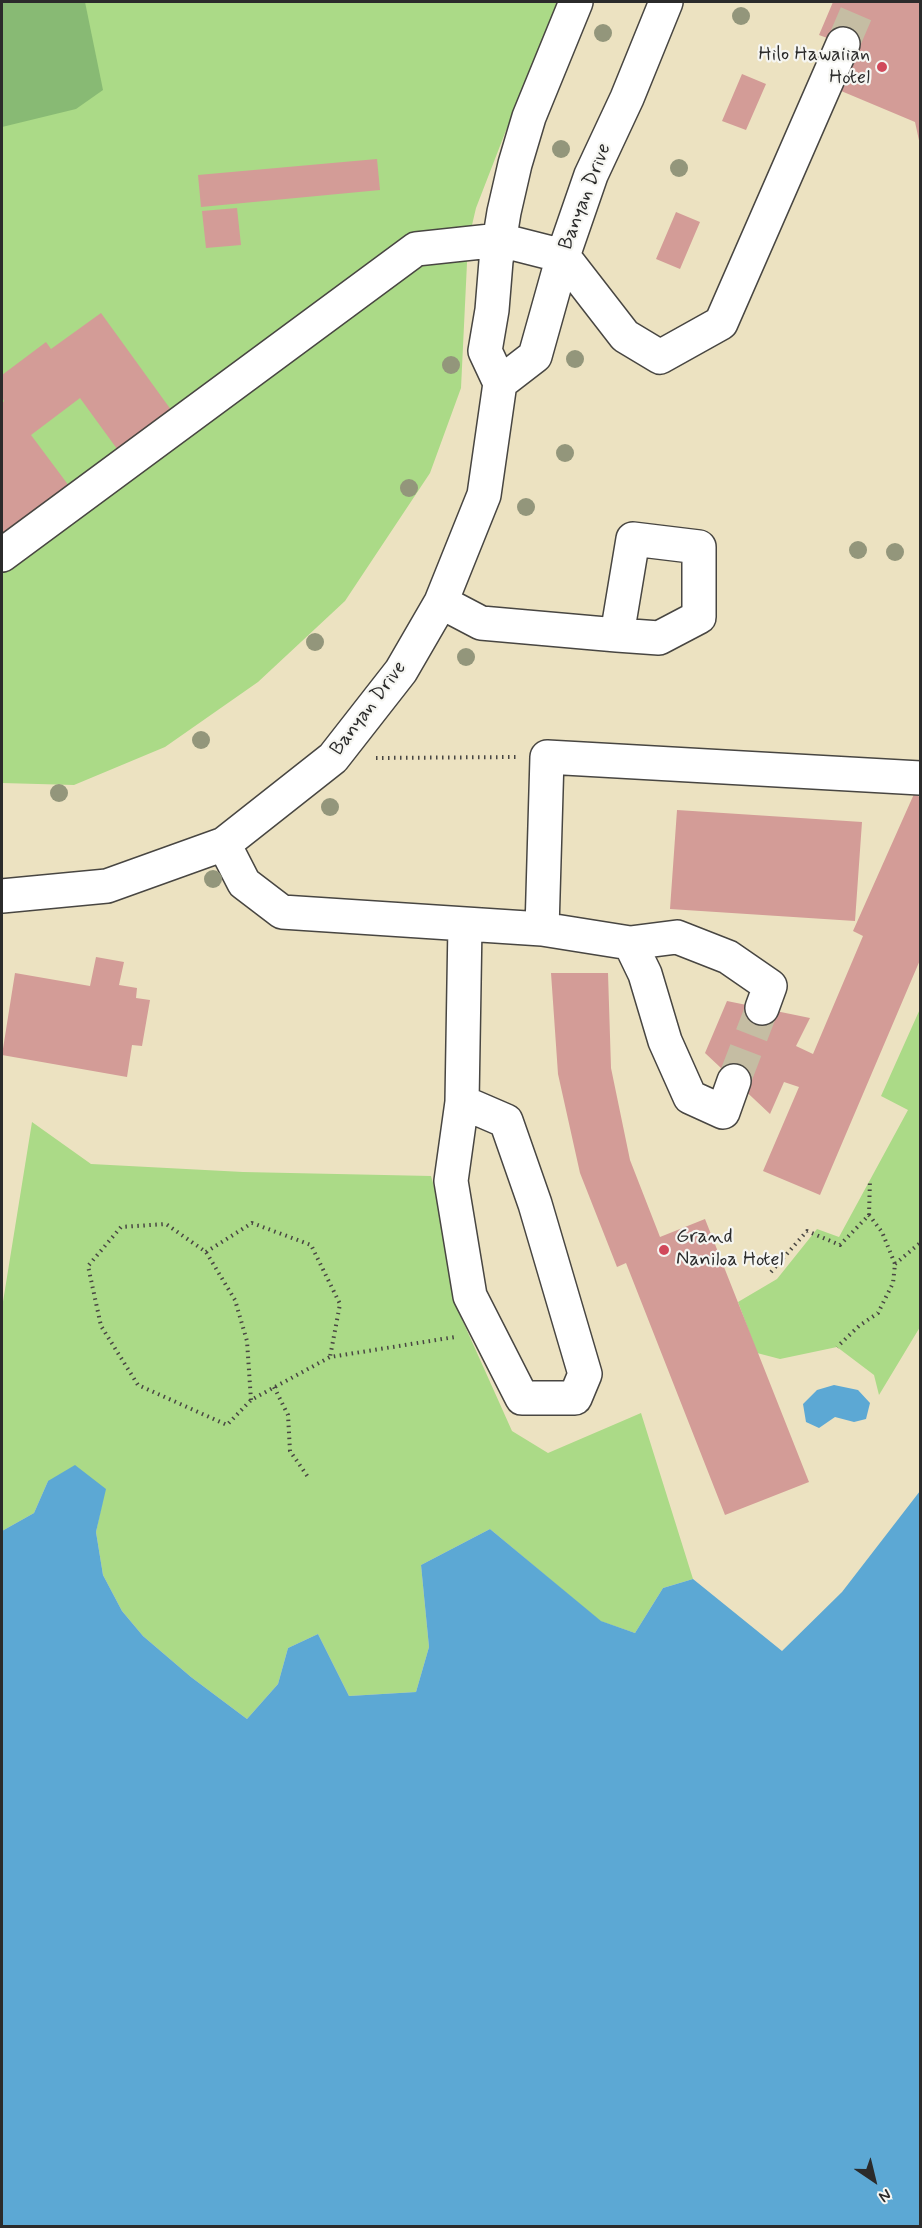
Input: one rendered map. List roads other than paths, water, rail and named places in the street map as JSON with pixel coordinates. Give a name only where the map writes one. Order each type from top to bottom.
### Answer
[{"type":"street","points":[[500,383],[485,351],[500,240],[514,164],[529,117],[576,2]]},
{"type":"street","name":"Banyan Drive","points":[[2,896],[107,886],[224,844],[333,758],[401,671],[441,602],[484,495],[500,383],[535,356],[563,256],[591,176],[627,98],[666,2]]},
{"type":"street","points":[[2,555],[416,249],[500,240],[563,256],[625,336],[660,357],[721,323],[843,44]]},
{"type":"street","points":[[441,602],[481,623],[617,635]]},
{"type":"street","points":[[542,928],[547,757],[921,778]]},
{"type":"street","points":[[224,844],[244,883],[282,912],[542,928],[630,943],[677,937],[728,957],[770,986],[762,1008]]},
{"type":"street","points":[[462,1102],[506,1122],[535,1204],[585,1374],[575,1398],[522,1398],[470,1296],[451,1181],[462,1102],[465,924]]},
{"type":"street","points":[[630,943],[645,974],[665,1041],[690,1097],[723,1112],[735,1081]]},
{"type":"water","points":[[834,1385],[858,1390],[870,1403],[866,1419],[854,1422],[835,1417],[819,1428],[806,1422],[803,1404],[817,1390]]},
{"type":"water","points":[[75,1465],[106,1489],[96,1532],[103,1575],[122,1611],[143,1636],[191,1677],[247,1719],[278,1684],[288,1648],[318,1634],[349,1696],[416,1692],[429,1647],[421,1565],[490,1529],[601,1621],[635,1633],[663,1588],[693,1579],[782,1651],[842,1592],[920,1491],[920,2226],[2,2226],[2,1531],[34,1513],[48,1481]]},
{"type":"tunnel","points":[[843,44],[861,2]]},
{"type":"tunnel","points":[[734,1081],[762,1008]]},
{"type":"place","name":"Hilo Hawaiian Hotel","points":[[882,67]]},
{"type":"place","name":"Grand Naniloa Hotel","points":[[664,1250]]}]
